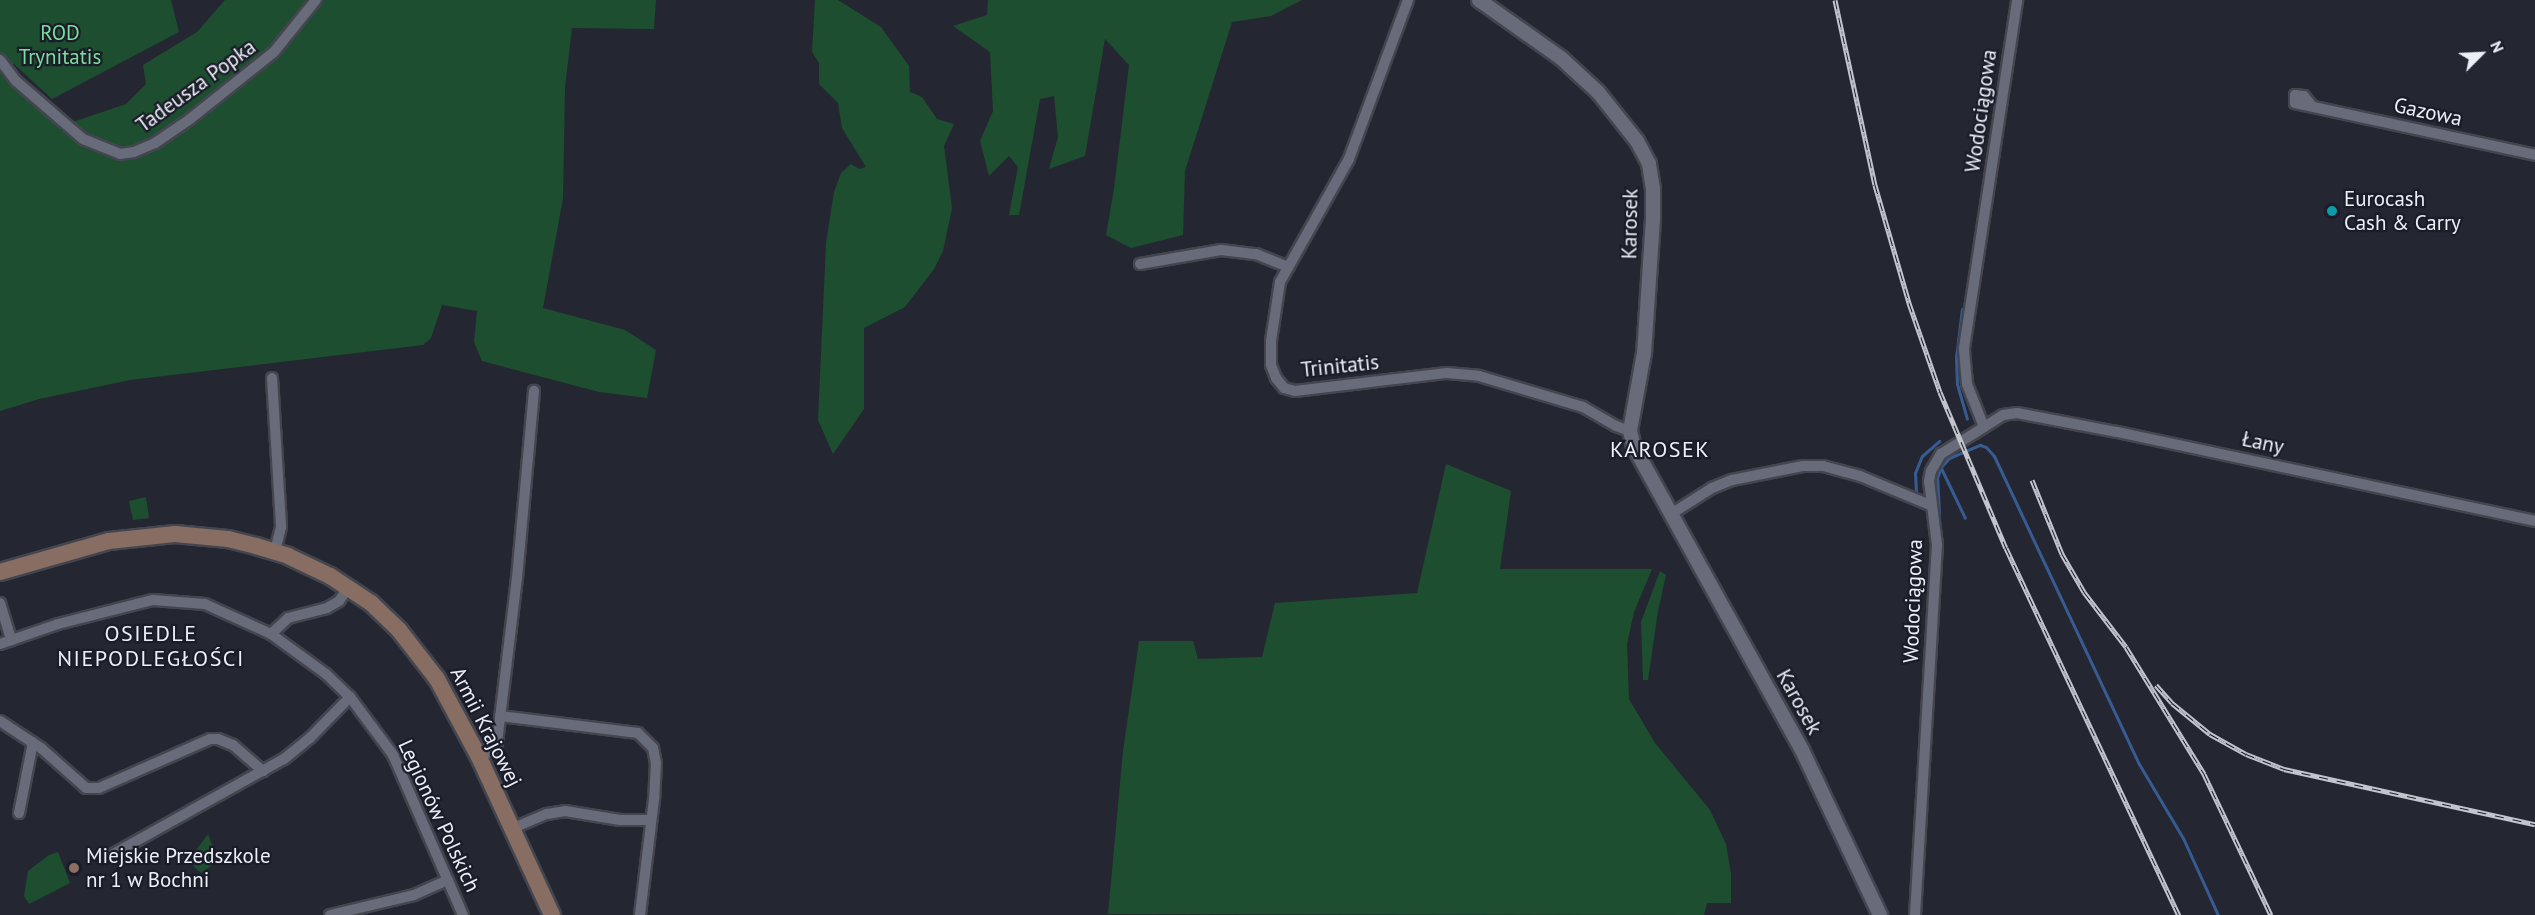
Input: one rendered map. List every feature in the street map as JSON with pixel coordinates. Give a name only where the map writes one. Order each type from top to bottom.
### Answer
[{"type":"main road","name":"Armii Krajowej","points":[[0,572],[109,541],[153,535],[195,535],[228,539],[275,551],[316,569],[348,588],[371,603],[399,630],[424,660],[449,699],[479,757],[552,915]]},
{"type":"street","name":"Tadeusza Popka","points":[[0,60],[16,81],[83,139],[120,154],[134,152],[154,143],[190,119],[274,52],[316,0]]},
{"type":"street","name":"Trinitatis","points":[[1408,0],[1349,159],[1280,282],[1271,341],[1271,364],[1276,378],[1284,388],[1295,391],[1447,374],[1479,376],[1583,406],[1616,426],[1630,431]]},
{"type":"street","name":"Karosek","points":[[1479,0],[1561,58],[1598,92],[1637,141],[1650,164],[1653,219],[1646,330],[1630,431],[1634,447],[1802,750],[1880,915]]},
{"type":"street","name":"Wodociągowa","points":[[1915,915],[1937,545],[1930,505],[1929,481],[1935,463],[1949,448],[1984,427],[1967,384],[1964,348],[2017,0]]},
{"type":"street","name":"Gazowa","points":[[2312,106],[2535,155]]},
{"type":"street","points":[[1140,264],[1221,250],[1256,254],[1288,267]]},
{"type":"street","points":[[272,378],[280,527],[275,551]]},
{"type":"street","points":[[479,757],[489,752],[497,742],[517,578],[534,392]]},
{"type":"street","name":"Łany","points":[[1984,427],[2003,415],[2017,413],[2117,432],[2535,521]]},
{"type":"street","points":[[1671,514],[1712,488],[1732,480],[1803,466],[1823,466],[1851,473],[1930,505]]},
{"type":"street","points":[[271,634],[288,618],[333,604],[348,588]]},
{"type":"street","name":"Legionów Polskich","points":[[5,642],[58,624],[153,600],[205,604],[271,634],[326,674],[350,698],[393,755],[463,915]]},
{"type":"street","points":[[0,603],[5,642]]},
{"type":"street","points":[[112,854],[263,771],[300,748],[350,698]]},
{"type":"street","points":[[500,716],[638,733],[653,748],[656,763],[640,915]]},
{"type":"street","points":[[0,721],[33,742],[80,784],[91,789],[99,788],[210,739],[218,739],[233,745],[263,771]]},
{"type":"street","points":[[20,813],[33,742]]},
{"type":"street","points":[[512,829],[547,814],[564,811],[620,820],[651,820]]},
{"type":"street","points":[[330,915],[414,895],[448,880]]},
{"type":"green space","name":"ROD Trynitatis","points":[[0,0],[171,0],[179,32],[52,99],[14,64],[0,69]]},
{"type":"green space","points":[[225,0],[656,0],[654,29],[572,28],[565,87],[563,198],[543,308],[625,330],[656,350],[647,398],[599,392],[482,361],[474,342],[477,311],[442,305],[431,338],[423,345],[130,380],[39,399],[0,411],[0,70],[58,127],[126,104],[146,84],[143,65],[197,32]]},
{"type":"green space","points":[[815,0],[838,0],[881,27],[909,66],[910,92],[922,97],[937,119],[954,124],[944,146],[952,208],[943,251],[934,269],[905,307],[864,328],[864,409],[833,454],[818,420],[826,243],[834,192],[841,173],[851,164],[859,169],[866,167],[842,128],[838,103],[819,84],[819,63],[812,52]]},
{"type":"green space","points":[[988,0],[1302,0],[1271,16],[1232,22],[1185,171],[1183,235],[1131,248],[1106,235],[1129,65],[1105,39],[1085,156],[1049,169],[1058,137],[1054,96],[1040,99],[1019,215],[1009,215],[1018,167],[1009,156],[989,176],[980,141],[993,111],[990,52],[953,26],[987,15]]},
{"type":"green space","points":[[1446,464],[1511,491],[1500,569],[1652,569],[1634,612],[1627,644],[1629,699],[1655,743],[1710,810],[1726,844],[1731,874],[1731,903],[1707,903],[1704,915],[1108,914],[1123,751],[1139,641],[1193,641],[1198,659],[1262,657],[1275,603],[1417,593]]},
{"type":"green space","points":[[146,497],[149,518],[133,520],[129,501]]},
{"type":"green space","points":[[1660,571],[1666,575],[1658,611],[1648,680],[1643,680],[1641,622]]},
{"type":"green space","points":[[208,834],[218,861],[201,873],[188,861]]},
{"type":"green space","points":[[58,852],[70,883],[29,904],[24,896],[28,871],[49,855]]},
{"type":"waterway","points":[[1962,309],[1956,357],[1957,384],[1967,419]]},
{"type":"waterway","points":[[1916,492],[1915,473],[1922,456],[1939,441]]},
{"type":"waterway","points":[[1939,513],[1937,478],[1941,467],[1949,458],[1980,445],[1986,447],[1994,456],[2139,764],[2183,838],[2218,915]]},
{"type":"waterway","points":[[1941,468],[1965,518]]},
{"type":"railway","points":[[1835,0],[1875,185],[1909,303],[1940,392],[2006,548],[2179,915]]},
{"type":"railway","points":[[2032,480],[2062,554],[2084,592],[2126,647],[2204,774],[2271,915]]},
{"type":"railway","points":[[2156,685],[2172,703],[2210,734],[2246,754],[2284,769],[2535,824]]},
{"type":"place","name":"Eurocash Cash & Carry","points":[[2332,211]]},
{"type":"place","name":"Miejskie Przedszkole nr 1 w Bochni","points":[[74,868]]},
{"type":"district","name":"KAROSEK","points":[[1660,450]]},
{"type":"district","name":"OSIEDLE NIEPODLEGŁOŚCI","points":[[151,646]]}]
